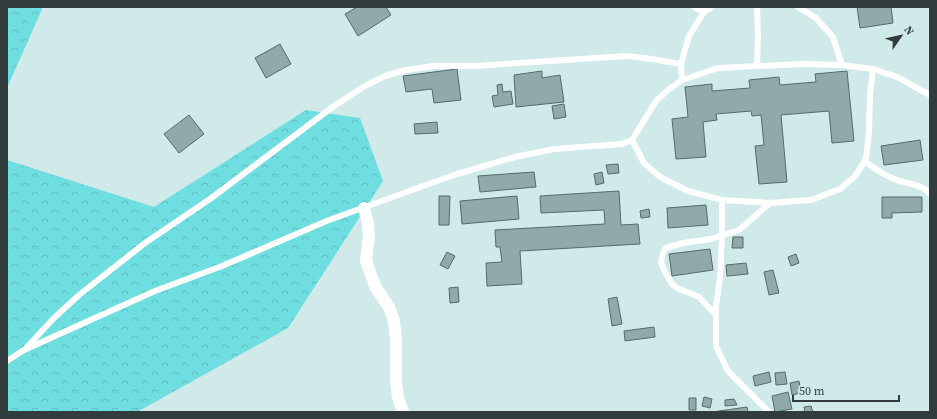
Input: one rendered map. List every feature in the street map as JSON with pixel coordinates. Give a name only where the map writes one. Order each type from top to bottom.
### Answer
[{"type":"street","points":[[364,208],[368,224],[366,260],[370,275],[376,288],[389,307],[394,321],[396,340],[396,382],[398,396],[403,412]]},
{"type":"lane","points":[[694,7],[704,12]]},
{"type":"lane","points":[[682,80],[681,64],[689,36],[704,12],[712,7]]},
{"type":"lane","points":[[757,7],[757,66]]},
{"type":"lane","points":[[798,7],[816,18],[833,37],[842,65]]},
{"type":"lane","points":[[24,350],[79,295],[145,243],[210,199],[334,106],[365,86],[385,76],[406,70],[434,66],[475,66],[627,56],[681,64]]},
{"type":"lane","points":[[7,361],[24,350],[155,292],[222,266],[329,220],[454,176],[514,157],[554,149],[613,146],[632,140],[656,101],[668,90],[682,80],[718,68],[802,64],[842,65],[873,69],[897,77],[930,96]]},
{"type":"lane","points":[[632,140],[644,163],[660,178],[688,191],[722,200],[770,204],[811,200],[840,189],[855,176],[866,159],[873,69]]},
{"type":"lane","points":[[864,161],[893,179],[916,186],[930,194]]},
{"type":"lane","points":[[722,200],[722,236],[716,315],[716,346],[728,371],[769,412]]},
{"type":"lane","points":[[716,315],[699,297],[677,288],[672,284],[661,262],[663,253],[666,248],[683,243],[711,239],[739,230],[770,204]]},
{"type":"green space","points":[[7,7],[43,7],[7,88]]},
{"type":"green space","points":[[306,110],[360,118],[383,181],[288,328],[137,412],[7,412],[7,160],[154,207]]},
{"type":"building","points":[[357,7],[386,7],[391,15],[358,36],[345,14]]},
{"type":"building","points":[[857,7],[891,7],[893,23],[860,28]]},
{"type":"building","points":[[280,44],[291,64],[266,78],[255,58]]},
{"type":"building","points":[[457,69],[461,100],[434,103],[432,89],[406,92],[403,76]]},
{"type":"building","points":[[542,71],[542,78],[560,75],[564,102],[516,107],[514,75]]},
{"type":"building","points":[[847,71],[854,141],[832,143],[829,111],[781,115],[787,182],[759,184],[755,146],[764,145],[761,115],[752,116],[751,111],[716,114],[717,120],[703,122],[706,157],[676,159],[672,119],[688,117],[685,87],[712,84],[712,91],[750,88],[749,80],[779,77],[780,85],[816,82],[815,74]]},
{"type":"building","points":[[502,84],[503,92],[511,91],[513,104],[494,107],[492,96],[498,95],[497,85]]},
{"type":"building","points":[[564,104],[566,117],[554,119],[552,106]]},
{"type":"building","points":[[189,115],[204,134],[179,153],[164,134]]},
{"type":"building","points":[[437,122],[438,133],[415,134],[414,124]]},
{"type":"building","points":[[920,140],[923,160],[884,165],[881,146]]},
{"type":"building","points":[[618,164],[619,173],[608,174],[606,165]]},
{"type":"building","points":[[534,172],[536,187],[480,192],[478,176]]},
{"type":"building","points":[[602,172],[604,183],[596,185],[594,174]]},
{"type":"building","points":[[619,191],[621,225],[638,224],[640,244],[520,251],[522,284],[487,286],[486,263],[502,262],[500,247],[496,247],[495,230],[605,224],[604,210],[541,213],[540,196]]},
{"type":"building","points":[[439,196],[450,196],[449,225],[439,225]]},
{"type":"building","points":[[517,196],[519,219],[462,224],[460,201]]},
{"type":"building","points":[[882,197],[922,197],[922,212],[892,213],[892,218],[882,218]]},
{"type":"building","points":[[706,205],[708,225],[668,228],[667,208]]},
{"type":"building","points":[[649,209],[650,217],[641,218],[640,211]]},
{"type":"building","points":[[733,237],[743,237],[743,248],[732,248]]},
{"type":"building","points":[[710,249],[713,270],[672,276],[669,254]]},
{"type":"building","points":[[447,252],[455,256],[448,269],[440,265]]},
{"type":"building","points":[[796,254],[799,263],[791,266],[788,257]]},
{"type":"building","points":[[746,263],[748,274],[727,276],[726,265]]},
{"type":"building","points":[[773,270],[779,293],[769,295],[764,272]]},
{"type":"building","points":[[458,287],[459,302],[450,303],[449,288]]},
{"type":"building","points":[[617,297],[622,324],[612,326],[608,299]]},
{"type":"building","points":[[654,327],[655,337],[625,341],[624,331]]},
{"type":"building","points":[[769,372],[771,382],[755,386],[753,376]]},
{"type":"building","points":[[785,372],[787,384],[776,385],[775,373]]},
{"type":"building","points":[[799,381],[801,393],[792,395],[790,383]]},
{"type":"building","points":[[788,392],[792,409],[775,412],[772,396]]},
{"type":"building","points":[[704,397],[712,399],[710,408],[702,406]]},
{"type":"building","points":[[689,398],[696,398],[696,410],[689,410]]},
{"type":"building","points":[[734,399],[737,405],[725,406],[725,400]]},
{"type":"building","points":[[811,406],[813,412],[805,412],[804,407]]},
{"type":"building","points":[[747,407],[748,412],[712,412]]}]
